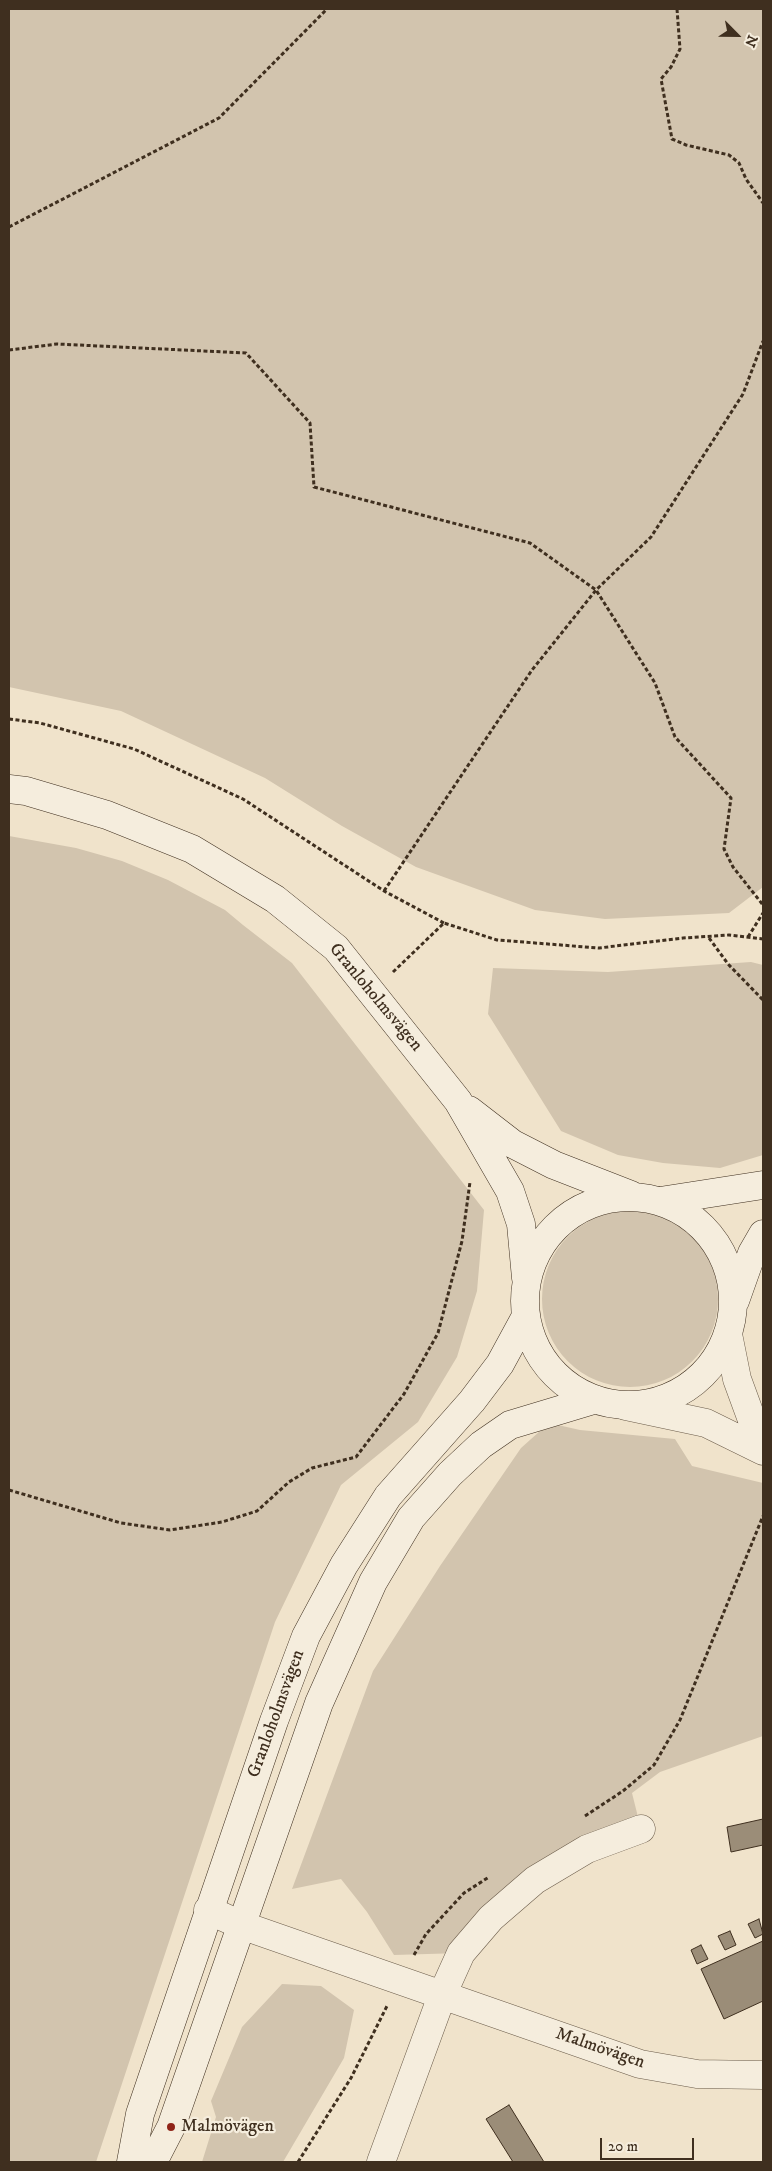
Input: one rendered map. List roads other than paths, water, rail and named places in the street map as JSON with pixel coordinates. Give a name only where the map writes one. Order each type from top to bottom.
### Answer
[{"type":"street","name":"Granloholmsvägen","points":[[9,789],[26,791],[107,815],[192,849],[275,899],[336,948],[370,988],[458,1101],[510,1190],[521,1224],[526,1278]]},
{"type":"street","name":"Granloholmsvägen","points":[[458,1101],[513,1144],[554,1165],[632,1196]]},
{"type":"street","points":[[660,1201],[763,1185]]},
{"type":"street","points":[[734,1304],[728,1268],[715,1241],[687,1214],[660,1201],[632,1196],[602,1199],[581,1207],[560,1222],[539,1247],[526,1278],[525,1318],[536,1351],[546,1366],[575,1391],[593,1400],[706,1423],[763,1451]]},
{"type":"street","points":[[626,1406],[659,1401],[686,1389],[707,1370],[720,1353],[728,1334],[734,1304],[752,1253],[763,1234]]},
{"type":"street","name":"Granloholmsvägen","points":[[131,2162],[140,2114],[208,1910],[306,1636],[344,1565],[388,1496],[472,1401],[500,1364],[525,1318]]},
{"type":"street","points":[[728,1334],[737,1379],[752,1420],[763,1438]]},
{"type":"street","name":"Granloholmsvägen","points":[[153,2162],[171,2128],[318,1703],[372,1582],[412,1518],[450,1474],[481,1445],[510,1425],[593,1400]]},
{"type":"street","points":[[381,2162],[443,1994],[461,1953],[491,1918],[536,1880],[588,1849],[641,1829]]},
{"type":"street","name":"Malmövägen","points":[[208,1910],[241,1925],[640,2064],[697,2074],[763,2075]]},
{"type":"place","name":"Malmövägen","points":[[171,2127]]}]
